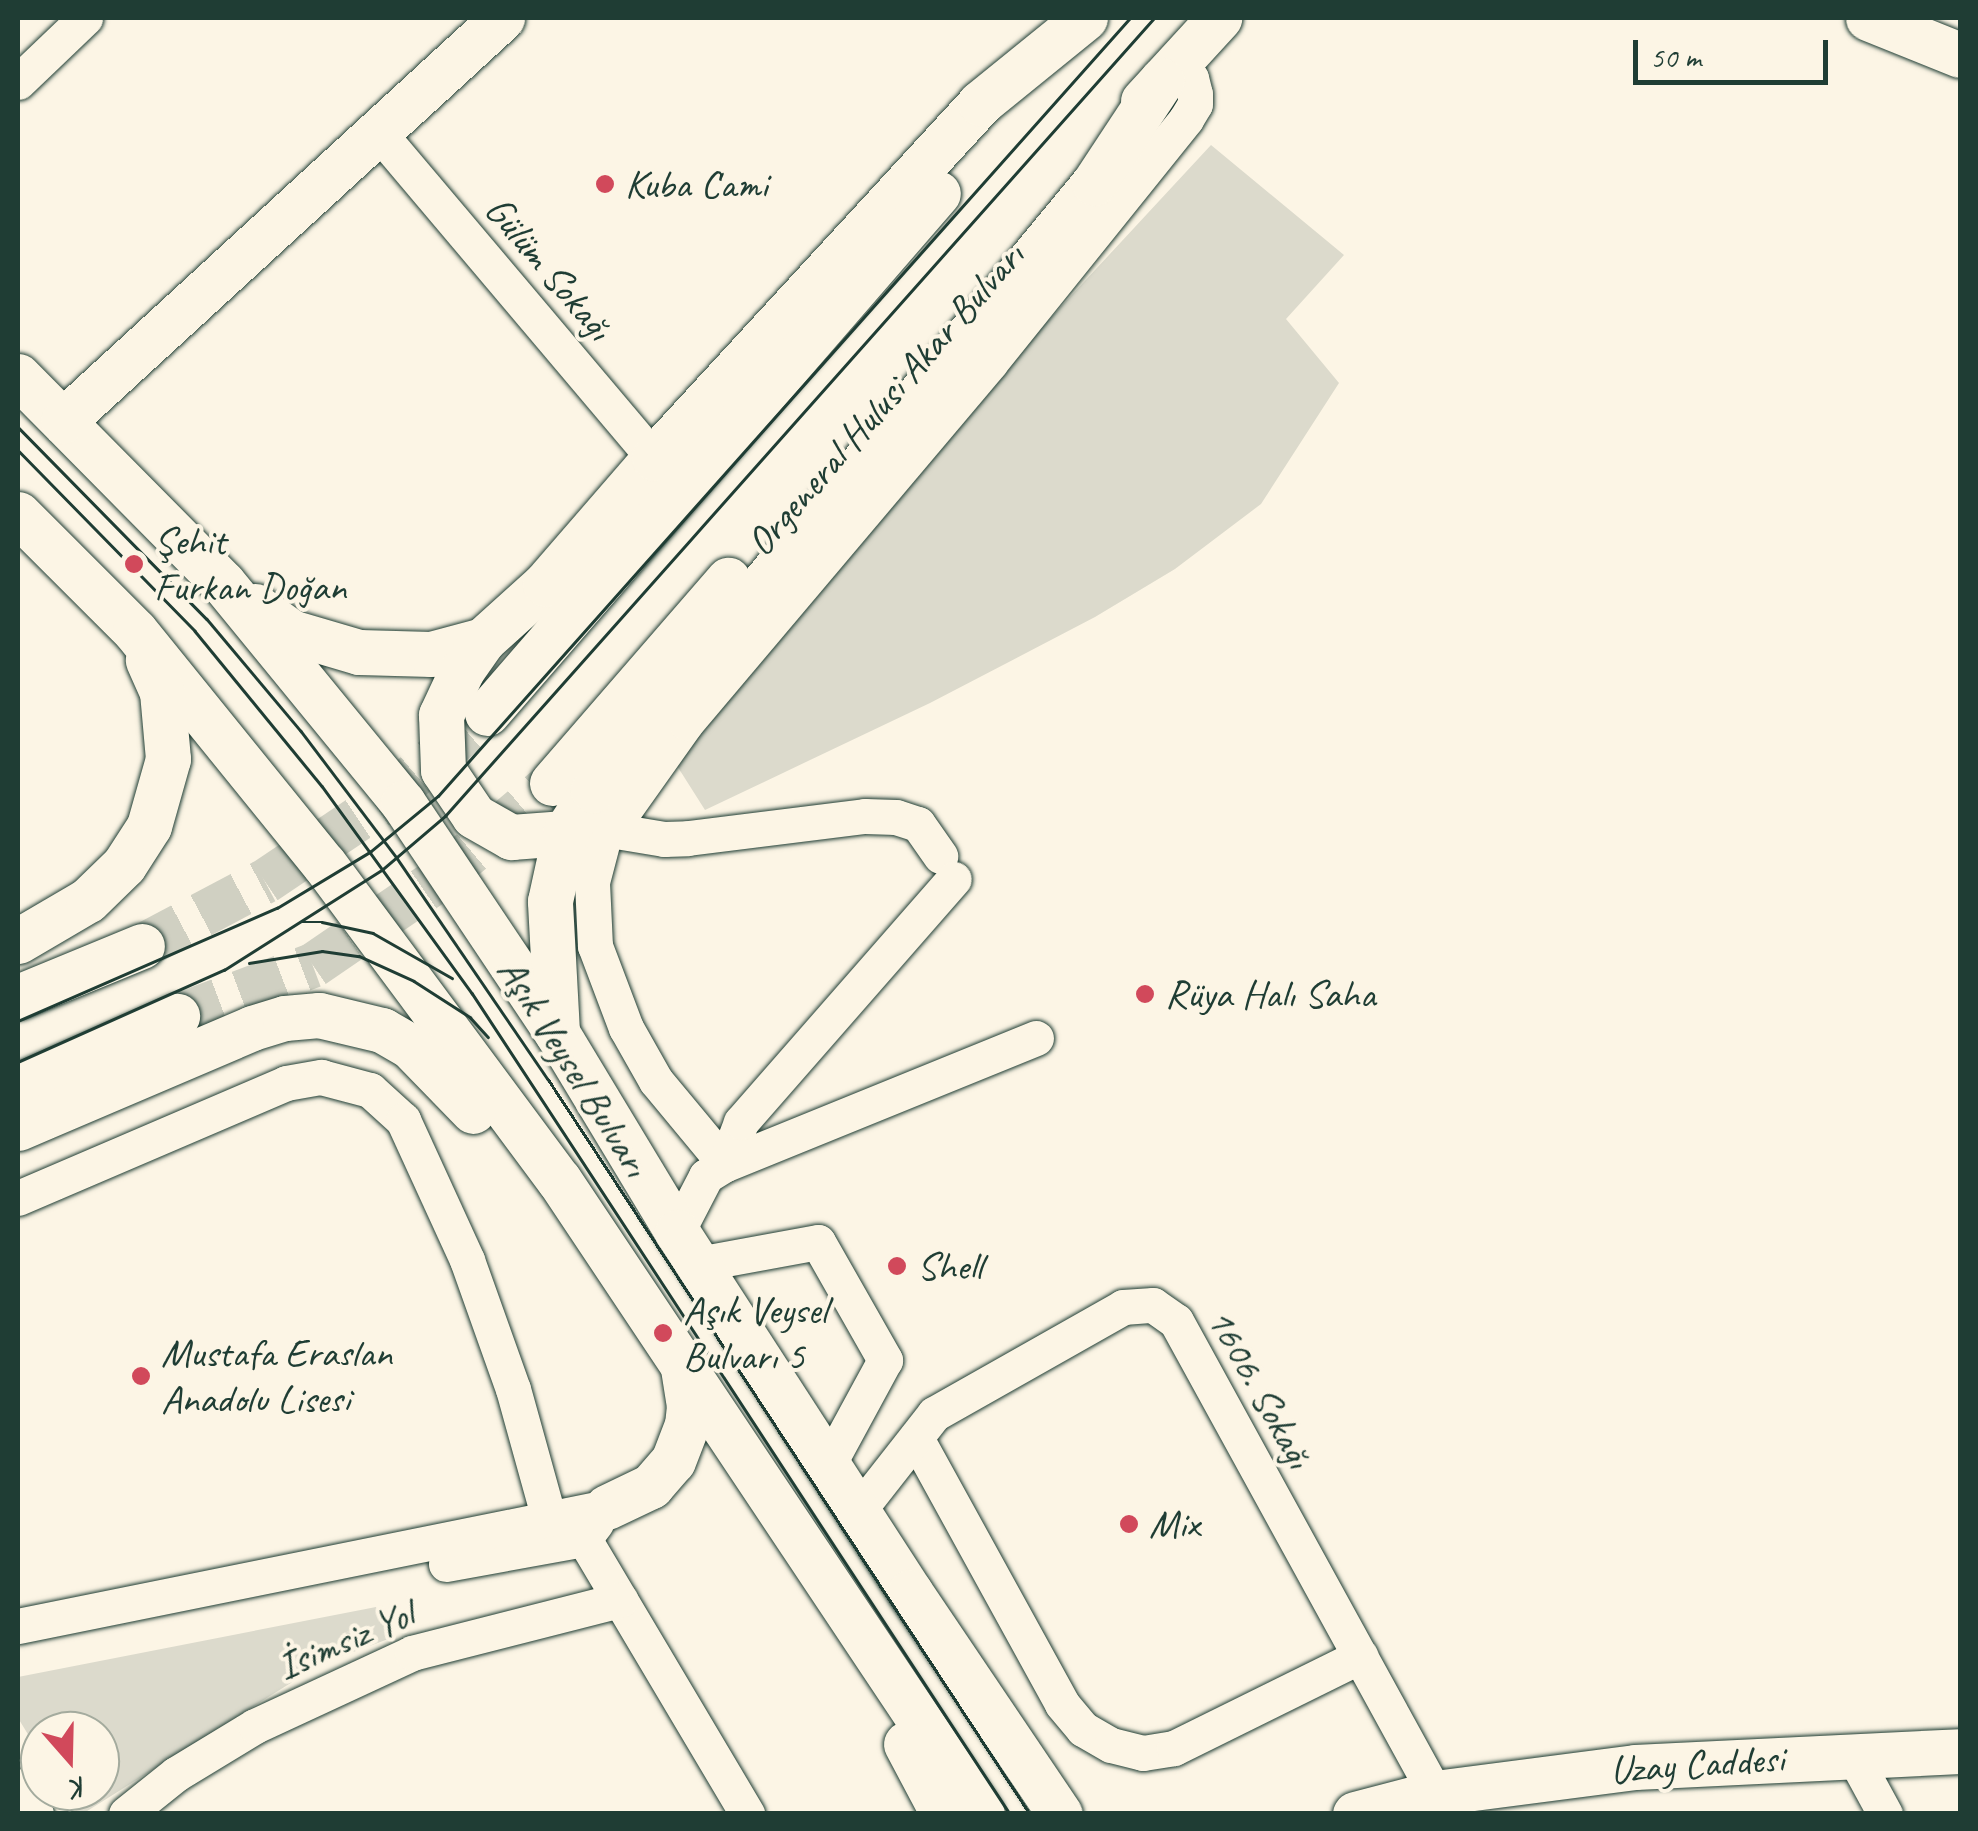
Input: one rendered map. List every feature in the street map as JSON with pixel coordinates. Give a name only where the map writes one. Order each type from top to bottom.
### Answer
[{"type":"main road","points":[[63,420],[502,18]]},
{"type":"main road","points":[[565,833],[511,837],[474,816],[444,770],[441,716],[462,670],[482,640],[545,584],[654,458],[980,103],[1087,18]]},
{"type":"main road","points":[[487,713],[1087,18]]},
{"type":"main road","name":"Orgeneral Hulusi Akar Bulvarı","points":[[552,782],[1219,18]]},
{"type":"main road","points":[[1868,18],[1960,55]]},
{"type":"main road","points":[[1946,18],[1960,26]]},
{"type":"main road","points":[[557,1033],[550,900],[565,833],[593,790],[1094,184],[1169,72]]},
{"type":"main road","name":"Aşık Veysel Bulvarı","points":[[18,376],[223,583],[403,804],[557,1033],[688,1248],[1060,1814]]},
{"type":"main road","name":"Aşık Veysel Bulvarı","points":[[20,522],[135,630],[324,864],[559,1180],[982,1814]]},
{"type":"main road","points":[[223,583],[291,632],[360,652],[431,654],[482,640]]},
{"type":"main road","points":[[18,941],[88,900],[124,865],[150,826],[168,759],[162,692],[135,630]]},
{"type":"main road","points":[[18,996],[142,946]]},
{"type":"main road","points":[[18,1086],[177,1016]]},
{"type":"main road","points":[[18,1128],[252,1028],[285,1018],[319,1016],[367,1024],[411,1047],[513,1156],[559,1180]]},
{"type":"main road","points":[[596,1523],[651,1486],[673,1461],[682,1444],[689,1406],[682,1368]]},
{"type":"main road","points":[[797,1538],[942,1814]]},
{"type":"main road","points":[[1002,1728],[1088,1814]]},
{"type":"main road","name":"Uzay Caddesi","points":[[1355,1814],[1435,1793],[1635,1767],[1960,1751]]},
{"type":"street","points":[[18,82],[85,18]]},
{"type":"street","points":[[726,1164],[656,1082],[608,984],[590,912],[592,882],[610,830],[686,723],[990,363],[1173,137],[1196,104],[1190,78],[1169,72]]},
{"type":"street","name":"Gülüm Sokağı","points":[[380,133],[654,458]]},
{"type":"street","points":[[610,830],[664,839],[688,838],[849,818],[896,817],[918,824],[947,868],[741,1122],[726,1164]]},
{"type":"street","points":[[828,1465],[886,1360],[818,1242],[688,1248],[706,1176],[726,1164],[1036,1038]]},
{"type":"street","points":[[18,1198],[286,1083],[321,1077],[370,1090],[403,1120],[467,1260],[513,1388],[549,1519]]},
{"type":"street","name":"1606. Sokağı","points":[[858,1511],[934,1414],[1123,1308],[1153,1305],[1176,1321],[1435,1793]]},
{"type":"street","points":[[916,1438],[1062,1704],[1083,1729],[1111,1745],[1143,1752],[1174,1748],[1360,1656]]},
{"type":"street","points":[[18,1626],[549,1519],[596,1523]]},
{"type":"street","points":[[596,1523],[620,1600],[747,1814]]},
{"type":"street","points":[[18,1645],[596,1523]]},
{"type":"street","name":"İsimsiz Yol","points":[[126,1814],[176,1774],[255,1726],[412,1653],[620,1600]]},
{"type":"street","points":[[1853,1754],[1885,1814]]},
{"type":"street","points":[[18,1786],[36,1814]]},
{"type":"shaded area","points":[[1211,145],[1344,255],[1286,319],[1339,383],[1261,504],[1175,569],[1095,617],[930,703],[705,810],[660,739]]},
{"type":"shaded area","points":[[376,1607],[391,1638],[321,1664],[120,1790],[120,1711],[20,1711],[20,1721],[18,1677]]},
{"type":"tunnel","points":[[142,946],[265,881],[381,803],[487,713]]},
{"type":"tunnel","points":[[177,1016],[313,965],[437,880],[552,783]]},
{"type":"tram line","points":[[18,1021],[277,908],[370,852],[438,796],[1130,18]]},
{"type":"tram line","points":[[18,1062],[224,970],[383,869],[445,816],[1154,18]]},
{"type":"tram line","points":[[18,427],[207,619],[301,731],[397,858],[548,1079],[1030,1814]]},
{"type":"tram line","points":[[18,450],[195,631],[322,786],[472,993],[1010,1814]]},
{"type":"tram line","points":[[301,922],[322,922],[373,933],[452,978]]},
{"type":"tram line","points":[[249,963],[322,951],[359,956],[414,981],[470,1017],[488,1037]]},
{"type":"place","name":"Kuba Cami","points":[[605,184]]},
{"type":"place","name":"Şehit Furkan Doğan","points":[[134,564]]},
{"type":"place","name":"Rüya Halı Saha","points":[[1145,994]]},
{"type":"place","name":"Shell","points":[[897,1266]]},
{"type":"place","name":"Aşık Veysel Bulvarı 5","points":[[663,1333]]},
{"type":"place","name":"Mustafa Eraslan Anadolu Lisesi","points":[[141,1376]]},
{"type":"place","name":"Mix","points":[[1129,1524]]}]
